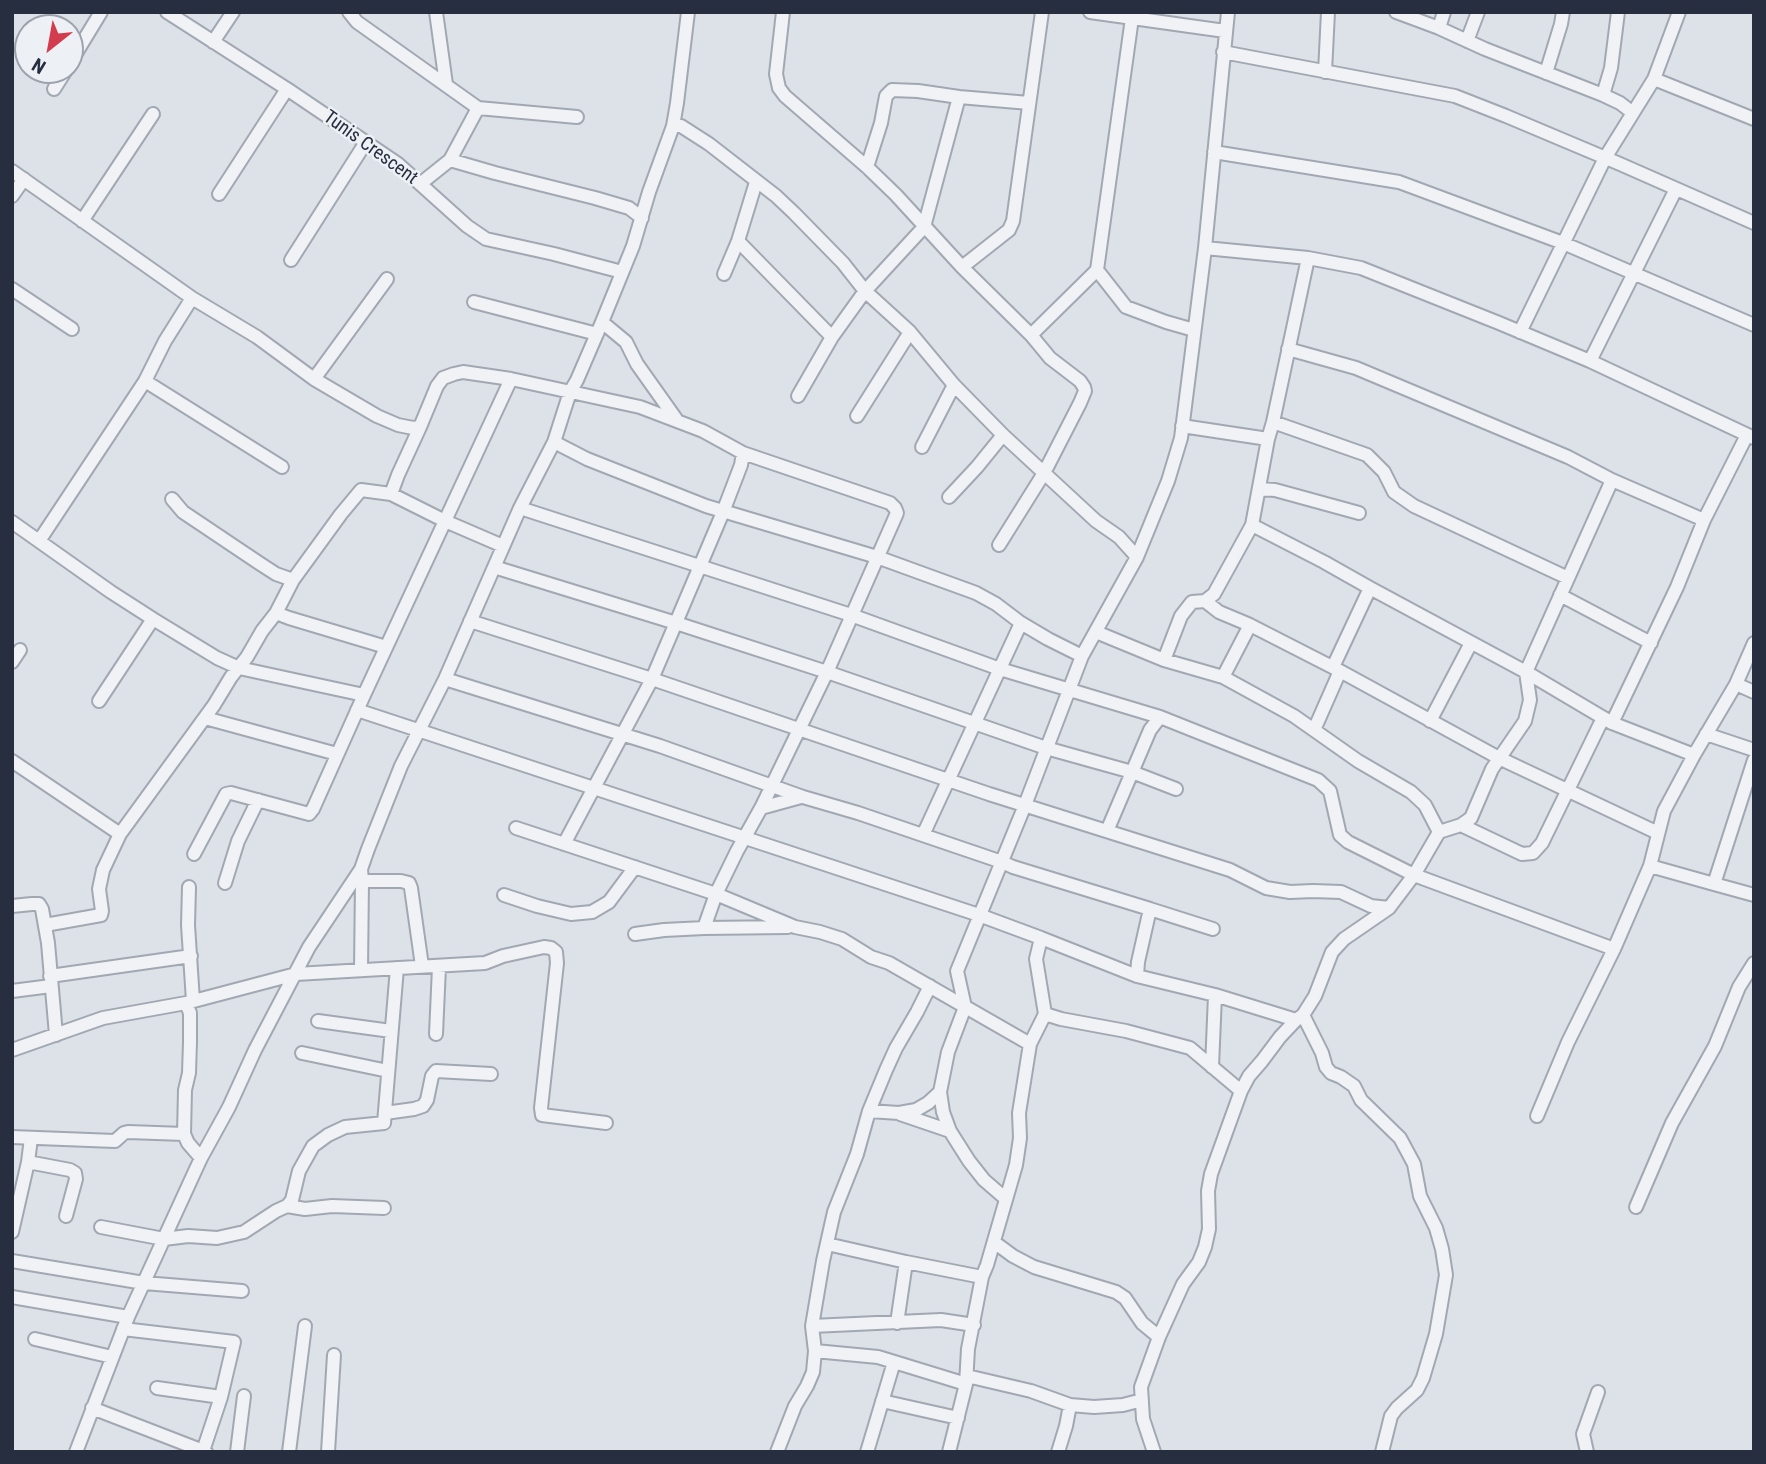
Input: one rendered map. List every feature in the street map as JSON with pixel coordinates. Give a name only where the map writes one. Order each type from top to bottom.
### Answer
[{"type":"street","points":[[84,40],[101,12]]},
{"type":"street","name":"Tunis Crescent","points":[[167,12],[398,164],[467,226],[486,239],[622,272]]},
{"type":"street","points":[[213,41],[233,12]]},
{"type":"street","points":[[349,12],[357,22],[478,108],[577,117]]},
{"type":"street","points":[[436,12],[446,84]]},
{"type":"street","points":[[361,970],[362,875],[368,849],[401,766],[444,679],[520,508],[554,442],[570,392],[633,246],[673,126],[688,12]]},
{"type":"street","points":[[783,12],[776,74],[779,88],[785,96],[867,167],[1031,335],[1050,358],[1080,381],[1084,391],[1044,473],[999,545]]},
{"type":"street","points":[[962,267],[1009,230],[1013,220],[1042,12]]},
{"type":"street","points":[[1090,12],[1226,30]]},
{"type":"street","points":[[1006,1199],[984,1180],[969,1161],[950,1131],[943,1112],[940,1092],[948,1052],[965,1007],[957,971],[1085,650],[1137,557],[1168,481],[1181,438],[1205,248],[1227,12]]},
{"type":"street","points":[[1325,72],[1328,12]]},
{"type":"street","points":[[1397,12],[1603,95],[1633,113]]},
{"type":"street","points":[[1439,28],[1444,12]]},
{"type":"street","points":[[1467,41],[1478,12]]},
{"type":"street","points":[[1546,73],[1563,12]]},
{"type":"street","points":[[1603,95],[1611,68],[1618,12]]},
{"type":"street","points":[[1520,332],[1605,158],[1654,79],[1679,12]]},
{"type":"street","points":[[1031,335],[1097,271],[1132,18]]},
{"type":"street","points":[[1223,52],[1455,96],[1754,223]]},
{"type":"street","points":[[1654,79],[1754,120]]},
{"type":"street","points":[[54,89],[57,84]]},
{"type":"street","points":[[219,194],[287,89]]},
{"type":"street","points":[[867,167],[881,123],[886,96],[892,90],[1029,103]]},
{"type":"street","points":[[798,396],[832,337],[865,291],[924,227],[960,97]]},
{"type":"street","points":[[420,184],[450,160],[478,108]]},
{"type":"street","points":[[82,221],[153,114]]},
{"type":"street","points":[[673,126],[681,126],[709,144],[794,213],[843,263],[865,291],[910,332],[954,385],[1003,435],[1137,557]]},
{"type":"street","points":[[291,260],[366,142]]},
{"type":"street","points":[[1214,152],[1399,182],[1563,243],[1754,325]]},
{"type":"street","points":[[450,160],[595,198],[644,214]]},
{"type":"street","points":[[12,171],[192,298],[257,337],[314,379],[377,416],[398,425],[420,427]]},
{"type":"street","points":[[12,196],[24,179]]},
{"type":"street","points":[[724,274],[738,241],[756,182]]},
{"type":"street","points":[[1590,361],[1676,189]]},
{"type":"street","points":[[738,241],[832,337]]},
{"type":"street","points":[[1205,248],[1308,258],[1360,268],[1590,361],[1750,437],[1704,520],[1651,643],[1568,789],[1542,843],[1533,853],[1522,853],[1461,825]]},
{"type":"street","points":[[1164,660],[1181,616],[1192,602],[1205,601],[1214,594],[1252,525],[1308,258]]},
{"type":"street","points":[[1097,271],[1126,307],[1194,330]]},
{"type":"street","points":[[314,379],[387,279]]},
{"type":"street","points":[[12,289],[72,329]]},
{"type":"street","points":[[38,541],[145,380],[192,298]]},
{"type":"street","points":[[474,302],[599,328],[626,342],[637,364],[676,420]]},
{"type":"street","points":[[857,416],[910,332]]},
{"type":"street","points":[[1288,349],[1356,368],[1568,457],[1612,480],[1704,520]]},
{"type":"street","points":[[391,495],[437,386],[443,378],[463,372],[511,379],[640,407],[702,431],[743,453],[890,503],[895,508],[897,513],[827,671],[716,894],[704,928]]},
{"type":"street","points":[[194,854],[226,794],[231,793],[309,814],[313,809],[511,379]]},
{"type":"street","points":[[145,380],[282,467]]},
{"type":"street","points":[[922,446],[954,385]]},
{"type":"street","points":[[1273,422],[1367,455],[1384,472],[1394,492],[1414,506],[1568,578]]},
{"type":"street","points":[[1182,426],[1268,439]]},
{"type":"street","points":[[949,497],[1003,435]]},
{"type":"street","points":[[554,442],[587,459],[723,512],[877,557],[976,593],[1048,639],[1085,650]]},
{"type":"street","points":[[564,844],[652,678],[723,512],[743,453]]},
{"type":"street","points":[[1154,1452],[1143,1419],[1141,1387],[1159,1337],[1183,1284],[1199,1262],[1205,1247],[1209,1229],[1208,1191],[1211,1174],[1241,1091],[1249,1076],[1315,996],[1332,953],[1344,939],[1390,908],[1414,875],[1439,832],[1461,825],[1471,818],[1492,769],[1525,720],[1530,700],[1526,671],[1612,480]]},
{"type":"street","points":[[45,925],[101,915],[99,889],[103,870],[120,834],[205,718],[276,613],[293,580],[362,489],[391,495],[503,546]]},
{"type":"street","points":[[1259,489],[1275,490],[1359,513]]},
{"type":"street","points":[[172,499],[183,512],[259,564],[293,580]]},
{"type":"street","points":[[520,508],[851,615],[1000,669],[1160,717],[1318,780],[1329,791],[1340,835],[1348,842],[1414,875],[1614,949]]},
{"type":"street","points":[[12,522],[153,619],[239,668],[364,695]]},
{"type":"street","points":[[1252,525],[1526,671],[1607,720],[1694,755]]},
{"type":"street","points":[[494,567],[827,671],[975,724],[1046,748],[1132,772],[1176,789]]},
{"type":"street","points":[[1314,730],[1370,588]]},
{"type":"street","points":[[1560,595],[1651,643]]},
{"type":"street","points":[[1205,601],[1219,612],[1336,669],[1499,758],[1658,833]]},
{"type":"street","points":[[276,613],[386,647]]},
{"type":"street","points":[[99,701],[153,619]]},
{"type":"street","points":[[470,621],[652,678],[948,780],[1230,870],[1266,888],[1290,892],[1341,892],[1371,906],[1390,908]]},
{"type":"street","points":[[923,835],[1021,623]]},
{"type":"street","points":[[1223,677],[1250,625]]},
{"type":"street","points":[[1096,632],[1164,660],[1223,677],[1294,716],[1358,761],[1411,792],[1425,805],[1439,832]]},
{"type":"street","points":[[1430,721],[1471,643]]},
{"type":"street","points":[[1537,1116],[1568,1042],[1614,949],[1650,866],[1664,811],[1735,684],[1754,643]]},
{"type":"street","points":[[12,662],[20,650]]},
{"type":"street","points":[[444,679],[622,733],[1013,867],[1213,929]]},
{"type":"street","points":[[1735,684],[1754,692]]},
{"type":"street","points":[[357,710],[979,915],[1138,976],[1299,1017],[1322,1053],[1331,1073],[1354,1086],[1361,1100],[1400,1138],[1414,1164],[1420,1196],[1443,1248],[1446,1275],[1436,1334],[1423,1378],[1417,1390],[1391,1416],[1382,1452]]},
{"type":"street","points":[[1107,831],[1150,730],[1160,717]]},
{"type":"street","points":[[205,718],[337,754]]},
{"type":"street","points":[[1706,734],[1754,750]]},
{"type":"street","points":[[1714,884],[1754,760]]},
{"type":"street","points":[[12,761],[120,834]]},
{"type":"street","points":[[761,808],[803,797]]},
{"type":"street","points":[[225,883],[238,841],[258,800]]},
{"type":"street","points":[[516,828],[716,894],[795,927],[842,939],[1030,1044]]},
{"type":"street","points":[[1650,866],[1754,895]]},
{"type":"street","points":[[504,895],[571,914],[593,912],[609,902],[635,867]]},
{"type":"street","points":[[362,875],[409,883],[422,966]]},
{"type":"street","points":[[80,1451],[92,1408],[126,1323],[201,1158],[309,947],[362,875]]},
{"type":"street","points":[[189,887],[191,1042],[185,1090],[184,1134],[201,1158]]},
{"type":"street","points":[[12,906],[39,904],[42,909],[56,1035]]},
{"type":"street","points":[[1138,976],[1138,962],[1150,909]]},
{"type":"street","points":[[635,934],[704,928],[795,927]]},
{"type":"street","points":[[949,1452],[967,1380],[968,1349],[982,1277],[1016,1164],[1020,1138],[1019,1113],[1030,1044],[1045,1014],[1036,959],[1041,938]]},
{"type":"street","points":[[12,1050],[103,1018],[190,1002],[296,974],[485,963],[544,947],[556,952],[557,963],[542,1115],[606,1123]]},
{"type":"street","points":[[12,991],[51,981],[191,956]]},
{"type":"street","points":[[1636,1207],[1672,1123],[1715,1046],[1739,987],[1754,963]]},
{"type":"street","points":[[436,1034],[439,967]]},
{"type":"street","points":[[101,1227],[164,1239],[188,1236],[217,1238],[244,1232],[287,1206],[292,1199],[299,1171],[313,1146],[345,1127],[384,1123],[397,968]]},
{"type":"street","points":[[777,1452],[795,1406],[813,1372],[815,1351],[812,1326],[834,1212],[857,1154],[869,1111],[896,1048],[930,986]]},
{"type":"street","points":[[1212,1067],[1215,995]]},
{"type":"street","points":[[1045,1014],[1190,1048],[1241,1091]]},
{"type":"street","points":[[318,1021],[391,1031]]},
{"type":"street","points":[[302,1053],[387,1071]]},
{"type":"street","points":[[385,1113],[423,1106],[436,1071],[491,1074]]},
{"type":"street","points":[[899,1114],[916,1110],[940,1092]]},
{"type":"street","points":[[869,1111],[899,1114],[950,1131]]},
{"type":"street","points":[[12,1137],[115,1141],[128,1132],[184,1134]]},
{"type":"street","points":[[12,1232],[31,1138]]},
{"type":"street","points":[[28,1162],[75,1173],[76,1179],[66,1216]]},
{"type":"street","points":[[287,1206],[305,1209],[332,1206],[384,1208]]},
{"type":"street","points":[[994,1242],[1034,1267],[1116,1292],[1125,1298],[1142,1323],[1159,1337]]},
{"type":"street","points":[[827,1244],[982,1277]]},
{"type":"street","points":[[12,1261],[144,1283],[242,1291]]},
{"type":"street","points":[[897,1323],[906,1262]]},
{"type":"street","points":[[12,1297],[126,1323],[234,1342],[204,1451],[92,1408]]},
{"type":"street","points":[[812,1326],[941,1320],[974,1325]]},
{"type":"street","points":[[289,1452],[305,1326]]},
{"type":"street","points":[[35,1339],[112,1357]]},
{"type":"street","points":[[815,1351],[878,1357],[967,1380],[1031,1391],[1070,1405],[1123,1405],[1142,1399]]},
{"type":"street","points":[[328,1452],[334,1355]]},
{"type":"street","points":[[867,1452],[894,1362]]},
{"type":"street","points":[[157,1388],[221,1397]]},
{"type":"street","points":[[1587,1452],[1583,1434],[1598,1392]]},
{"type":"street","points":[[237,1452],[244,1396]]},
{"type":"street","points":[[882,1401],[958,1418]]},
{"type":"street","points":[[1058,1452],[1070,1405]]}]
